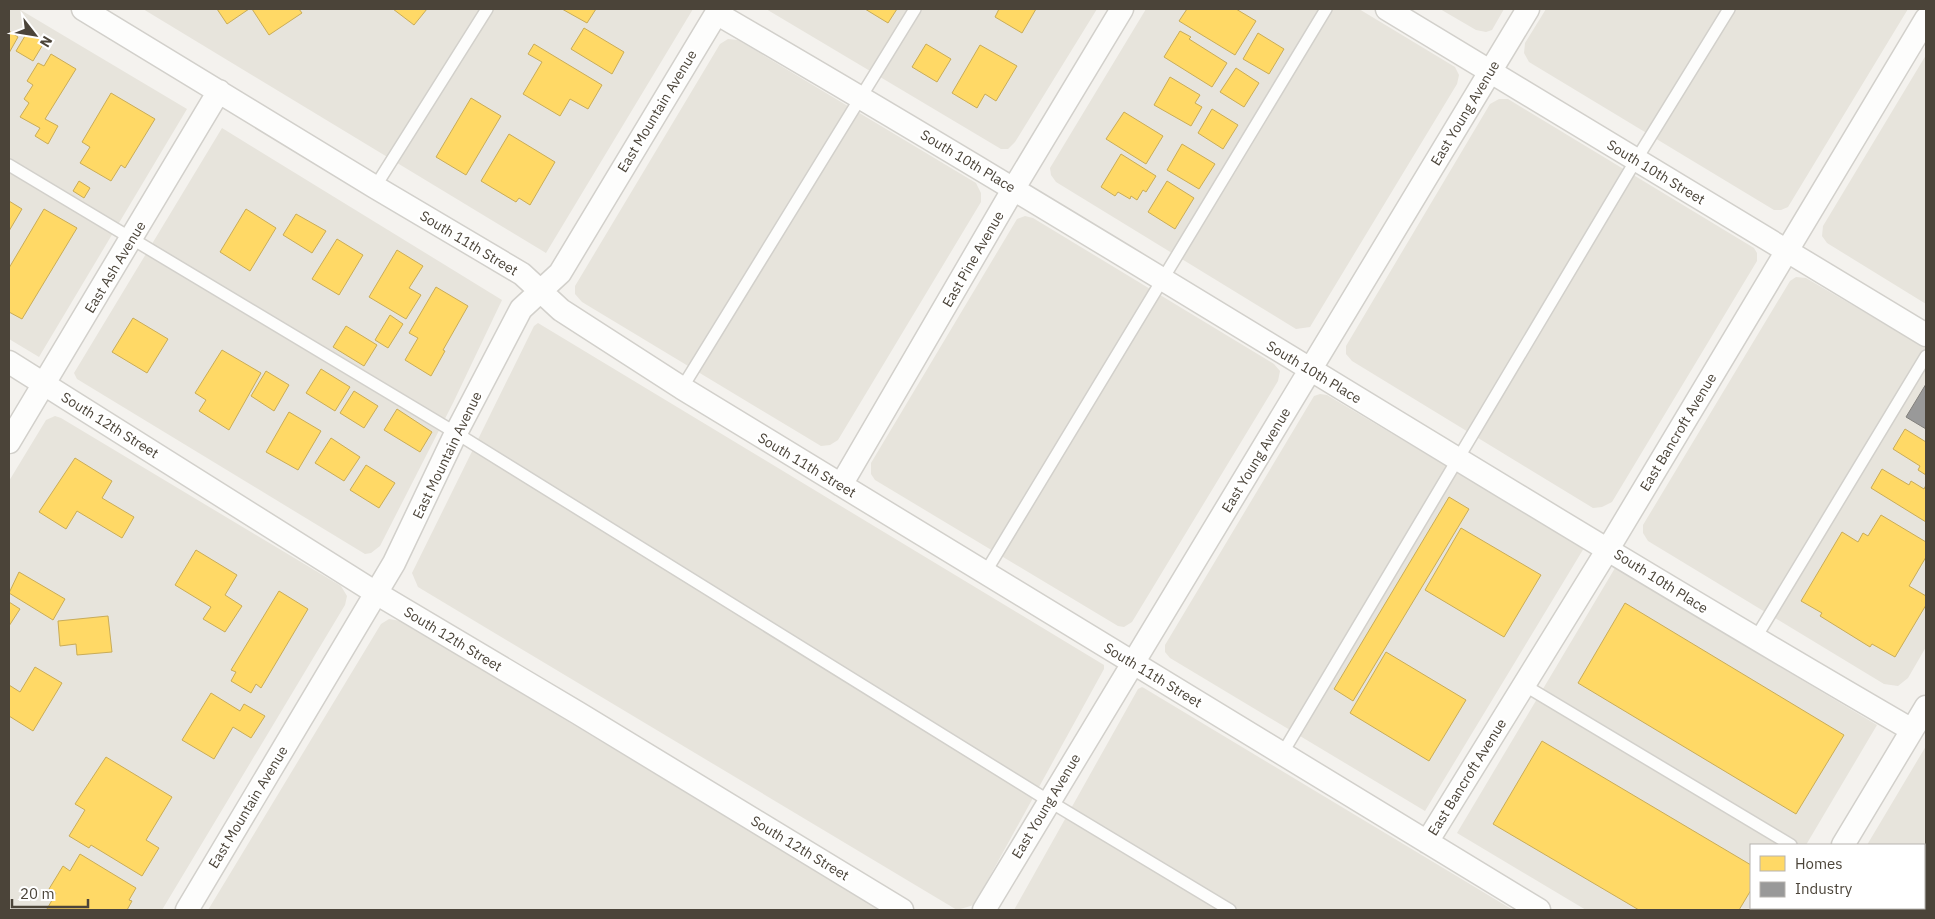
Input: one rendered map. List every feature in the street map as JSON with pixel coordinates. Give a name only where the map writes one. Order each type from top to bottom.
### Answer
[{"type":"street","name":"South 11th Street","points":[[83,9],[522,274],[560,310],[682,388],[1539,910]]},
{"type":"street","name":"East Pine Avenue","points":[[841,485],[1014,188],[1122,9]]},
{"type":"street","name":"South 10th Street","points":[[1387,9],[1926,335]]},
{"type":"street","name":"East Young Avenue","points":[[984,910],[1528,9]]},
{"type":"street","name":"South 10th Place","points":[[717,11],[1014,188],[1310,370],[1755,639],[1912,730]]},
{"type":"street","name":"East Mountain Avenue","points":[[187,910],[394,563],[456,432],[521,309],[560,273],[717,11]]},
{"type":"street","name":"East Bancroft Avenue","points":[[1427,842],[1608,549],[1926,19]]},
{"type":"street","name":"East Ash Avenue","points":[[9,442],[220,91]]},
{"type":"street","name":"South 12th Street","points":[[9,362],[376,594],[578,712],[902,910]]},
{"type":"street","points":[[1844,844],[1926,707]]},
{"type":"lane","points":[[375,187],[488,9]]},
{"type":"lane","points":[[682,388],[915,9]]},
{"type":"lane","points":[[985,573],[1326,9]]},
{"type":"lane","points":[[1282,754],[1636,160],[1729,9]]},
{"type":"lane","points":[[9,165],[456,432],[1049,801],[1230,910]]},
{"type":"lane","points":[[1755,639],[1926,356]]},
{"type":"lane","points":[[1524,685],[1789,844]]},
{"type":"shaded area","points":[[9,9],[19,9],[187,109],[39,357],[9,339]]},
{"type":"shaded area","points":[[143,9],[693,9],[546,253]]},
{"type":"shaded area","points":[[766,9],[1097,9],[1015,142],[1008,149],[1001,149]]},
{"type":"shaded area","points":[[1146,9],[1359,9],[1455,67],[1459,75],[1457,84],[1310,327],[1296,329],[1056,182],[1051,175],[1050,168]]},
{"type":"shaded area","points":[[1440,9],[1504,9],[1492,30],[1486,32],[1476,30]]},
{"type":"shaded area","points":[[1546,9],[1908,9],[1788,207],[1774,210],[1529,62],[1524,53],[1525,43]]},
{"type":"shaded area","points":[[728,39],[738,40],[976,183],[981,193],[981,202],[838,440],[830,445],[821,446],[582,302],[575,294],[575,286],[720,44]]},
{"type":"shaded area","points":[[1926,55],[1926,304],[1827,243],[1822,236],[1823,226]]},
{"type":"shaded area","points":[[1499,99],[1508,99],[1754,248],[1757,253],[1757,261],[1612,502],[1602,507],[1593,508],[1352,361],[1346,354],[1346,346],[1490,104]]},
{"type":"shaded area","points":[[222,128],[502,300],[453,403],[380,546],[371,553],[365,554],[77,379],[74,373]]},
{"type":"shaded area","points":[[1025,216],[1033,218],[1274,364],[1280,371],[1278,381],[1132,622],[1124,627],[1118,626],[875,480],[871,474],[871,463],[1017,219]]},
{"type":"shaded area","points":[[1796,277],[1806,278],[1926,348],[1926,647],[1908,678],[1898,686],[1884,684],[1648,541],[1643,533],[1643,525],[1790,281]]},
{"type":"shaded area","points":[[538,323],[1104,665],[1104,669],[974,905],[957,910],[418,587],[412,573],[534,326]]},
{"type":"shaded area","points":[[1320,394],[1327,395],[1584,548],[1425,811],[1170,658],[1165,652],[1165,645],[1314,396]]},
{"type":"shaded area","points":[[55,416],[341,586],[347,596],[345,605],[162,910],[9,910],[9,481],[46,420]]},
{"type":"shaded area","points":[[1615,568],[1877,725],[1807,844],[1750,844],[1750,909],[1767,910],[1586,910],[1457,833]]},
{"type":"shaded area","points":[[389,619],[401,621],[881,910],[208,910],[381,624]]},
{"type":"shaded area","points":[[1142,687],[1513,910],[1014,910],[1138,689]]},
{"type":"shaded area","points":[[1926,746],[1926,910],[1828,910],[1925,909],[1925,844],[1868,844]]},
{"type":"building: Homes","points":[[217,9],[249,9],[227,24]]},
{"type":"building: Homes","points":[[252,9],[299,9],[302,13],[269,35]]},
{"type":"building: Homes","points":[[393,9],[427,9],[414,25]]},
{"type":"building: Homes","points":[[562,9],[596,9],[587,23]]},
{"type":"building: Homes","points":[[865,9],[897,9],[888,23]]},
{"type":"building: Homes","points":[[999,9],[1036,9],[1022,33],[995,17]]},
{"type":"building: Homes","points":[[1187,9],[1236,9],[1256,21],[1235,55],[1179,21]]},
{"type":"building: Homes","points":[[584,28],[624,52],[612,74],[571,49]]},
{"type":"building: Homes","points":[[9,31],[18,37],[9,53]]},
{"type":"building: Homes","points":[[28,31],[45,41],[33,61],[16,51]]},
{"type":"building: Homes","points":[[1180,31],[1191,37],[1189,39],[1227,63],[1212,87],[1164,57]]},
{"type":"building: Homes","points":[[1258,33],[1284,49],[1269,74],[1243,59]]},
{"type":"building: Homes","points":[[534,44],[602,85],[588,109],[570,99],[560,116],[523,94],[542,62],[528,54]]},
{"type":"building: Homes","points":[[926,44],[951,59],[937,82],[912,67]]},
{"type":"building: Homes","points":[[980,45],[1017,66],[996,101],[985,94],[977,108],[952,93]]},
{"type":"building: Homes","points":[[51,54],[76,69],[45,119],[58,126],[48,144],[35,136],[40,128],[20,117],[29,103],[24,99],[33,85],[27,81],[38,63],[44,66]]},
{"type":"building: Homes","points":[[1236,68],[1259,83],[1244,107],[1220,92]]},
{"type":"building: Homes","points":[[1170,77],[1200,95],[1195,103],[1202,107],[1191,126],[1154,105]]},
{"type":"building: Homes","points":[[111,93],[155,119],[125,168],[121,165],[111,181],[80,163],[90,147],[82,142]]},
{"type":"building: Homes","points":[[471,98],[501,116],[466,175],[436,157]]},
{"type":"building: Homes","points":[[1212,109],[1238,125],[1223,149],[1198,133]]},
{"type":"building: Homes","points":[[1124,112],[1163,136],[1146,164],[1106,139]]},
{"type":"building: Homes","points":[[509,134],[555,162],[530,205],[519,198],[516,202],[481,181]]},
{"type":"building: Homes","points":[[1182,144],[1215,164],[1199,189],[1167,170]]},
{"type":"building: Homes","points":[[1121,154],[1156,176],[1146,192],[1143,190],[1137,200],[1131,196],[1130,199],[1118,192],[1115,196],[1101,187]]},
{"type":"building: Homes","points":[[79,181],[90,188],[84,198],[73,191]]},
{"type":"building: Homes","points":[[1167,181],[1194,198],[1175,229],[1148,212]]},
{"type":"building: Homes","points":[[9,201],[22,209],[9,231]]},
{"type":"building: Homes","points":[[44,209],[77,228],[22,319],[9,312],[9,268]]},
{"type":"building: Homes","points":[[246,209],[276,228],[250,271],[220,252]]},
{"type":"building: Homes","points":[[296,214],[326,231],[312,253],[283,235]]},
{"type":"building: Homes","points":[[337,239],[363,255],[339,295],[312,279]]},
{"type":"building: Homes","points":[[397,250],[423,266],[409,288],[421,295],[406,319],[369,297]]},
{"type":"building: Homes","points":[[436,287],[468,306],[443,350],[445,351],[431,376],[405,360],[418,338],[409,333]]},
{"type":"building: Homes","points":[[390,315],[403,324],[388,348],[375,340]]},
{"type":"building: Homes","points":[[133,318],[168,339],[147,373],[112,352]]},
{"type":"building: Homes","points":[[346,326],[377,345],[364,366],[333,347]]},
{"type":"building: Homes","points":[[222,350],[261,373],[229,430],[199,411],[206,400],[195,393]]},
{"type":"building: Homes","points":[[321,369],[350,387],[335,411],[306,393]]},
{"type":"building: Homes","points":[[266,371],[289,385],[274,411],[251,396]]},
{"type":"building: Homes","points":[[354,391],[378,406],[364,428],[340,413]]},
{"type":"building: Homes","points":[[397,409],[432,432],[420,452],[384,430]]},
{"type":"building: Homes","points":[[289,412],[321,431],[298,470],[266,452]]},
{"type":"building: Homes","points":[[1905,429],[1926,442],[1926,475],[1918,470],[1920,466],[1893,449]]},
{"type":"building: Homes","points":[[331,438],[360,457],[344,481],[315,463]]},
{"type":"building: Homes","points":[[75,458],[112,481],[102,498],[134,517],[122,538],[77,511],[66,529],[39,512]]},
{"type":"building: Homes","points":[[366,465],[395,483],[379,508],[350,490]]},
{"type":"building: Homes","points":[[1882,469],[1909,485],[1911,481],[1924,489],[1926,485],[1926,522],[1871,488]]},
{"type":"building: Homes","points":[[1449,497],[1469,509],[1353,701],[1334,689]]},
{"type":"building: Homes","points":[[1881,515],[1926,542],[1926,557],[1909,586],[1926,596],[1926,605],[1895,657],[1872,644],[1870,647],[1820,616],[1822,613],[1801,601],[1842,532],[1858,542],[1863,533],[1868,536]]},
{"type":"building: Homes","points":[[1461,528],[1541,575],[1504,637],[1425,590]]},
{"type":"building: Homes","points":[[196,550],[237,575],[225,595],[242,606],[225,632],[203,619],[211,607],[175,585]]},
{"type":"building: Homes","points":[[19,572],[65,599],[53,620],[9,593]]},
{"type":"building: Homes","points":[[279,591],[308,609],[261,688],[256,684],[251,693],[231,681],[236,672],[231,670]]},
{"type":"building: Homes","points":[[9,602],[20,609],[9,626]]},
{"type":"building: Homes","points":[[1625,603],[1844,735],[1796,814],[1578,683]]},
{"type":"building: Homes","points":[[108,616],[112,652],[77,655],[76,644],[60,646],[58,621]]},
{"type":"building: Homes","points":[[1386,652],[1466,700],[1429,761],[1350,713]]},
{"type":"building: Homes","points":[[35,667],[62,683],[33,731],[9,716],[9,685],[20,692]]},
{"type":"building: Homes","points":[[211,693],[240,711],[244,704],[265,716],[251,738],[233,727],[214,759],[182,740]]},
{"type":"building: Homes","points":[[1542,741],[1750,864],[1750,892],[1739,910],[1639,910],[1493,824]]},
{"type":"building: Homes","points":[[106,757],[172,797],[146,840],[159,848],[142,876],[91,845],[89,848],[69,836],[85,810],[75,804]]},
{"type":"building: Homes","points":[[80,854],[136,888],[129,900],[132,901],[127,910],[47,909],[56,893],[49,889],[63,866],[70,871]]},
{"type":"building: Industry","points":[[1926,384],[1926,429],[1906,417]]}]
